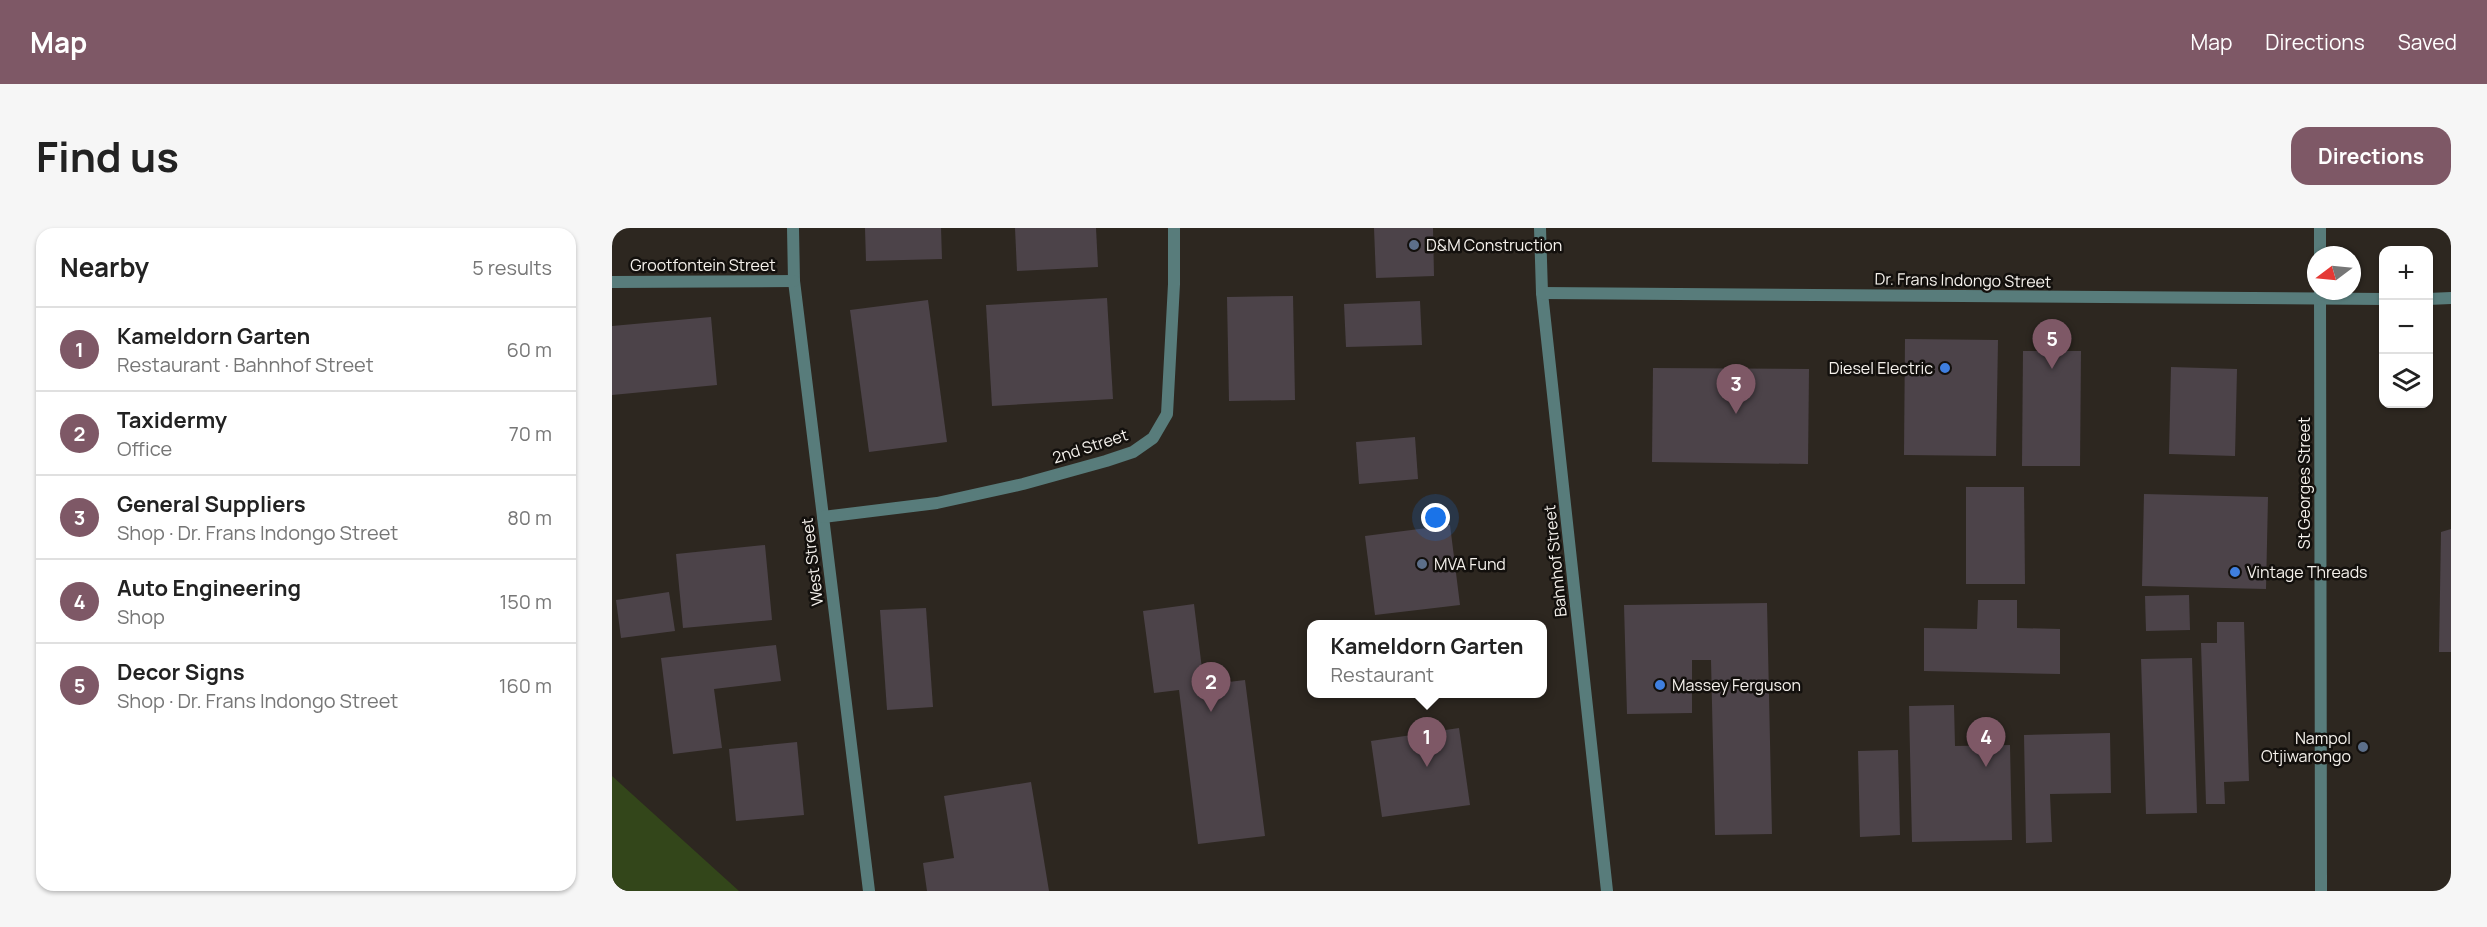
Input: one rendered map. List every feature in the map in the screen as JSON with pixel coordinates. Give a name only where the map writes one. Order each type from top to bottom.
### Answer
[{"type":"street","name":"West Street","points":[[793,228],[794,281],[868,891]]},
{"type":"street","name":"2nd Street","points":[[823,517],[937,503],[1023,484],[1133,452],[1154,438],[1167,414],[1174,284],[1173,228]]},
{"type":"street","name":"Bahnhof Street","points":[[1540,228],[1542,293],[1607,891]]},
{"type":"street","points":[[2320,228],[2320,246]]},
{"type":"street","name":"Grootfontein Street","points":[[612,282],[794,281]]},
{"type":"street","name":"Dr. Frans Indongo Street","points":[[1542,293],[2307,296]]},
{"type":"street","name":"Dr. Frans Indongo Street","points":[[2361,298],[2379,299]]},
{"type":"street","points":[[2433,299],[2451,298]]},
{"type":"street","name":"St Georges Street","points":[[2320,300],[2321,891]]},
{"type":"green space","points":[[612,776],[739,891],[612,891]]},
{"type":"building","points":[[865,228],[941,228],[942,259],[866,261]]},
{"type":"building","points":[[1015,228],[1096,228],[1098,267],[1017,271]]},
{"type":"building","points":[[1374,228],[1433,228],[1434,276],[1376,278]]},
{"type":"building","points":[[1293,296],[1295,400],[1229,401],[1227,297]]},
{"type":"building","points":[[1107,298],[1113,399],[992,406],[986,305]]},
{"type":"building","points":[[928,300],[947,442],[869,452],[850,310]]},
{"type":"building","points":[[1420,301],[1422,345],[1346,347],[1344,304]]},
{"type":"building","points":[[711,317],[717,385],[612,395],[612,326]]},
{"type":"building","points":[[1905,339],[1998,340],[1996,456],[1904,455]]},
{"type":"building","points":[[2023,351],[2081,351],[2080,466],[2022,466]]},
{"type":"building","points":[[2171,367],[2237,369],[2235,456],[2169,454]]},
{"type":"building","points":[[1653,368],[1809,369],[1808,464],[1652,462]]},
{"type":"building","points":[[1415,437],[1418,479],[1359,484],[1356,442]]},
{"type":"building","points":[[1966,487],[2024,487],[2025,584],[1966,584]]},
{"type":"building","points":[[2144,494],[2268,497],[2266,589],[2142,586]]},
{"type":"building","points":[[1450,525],[1460,605],[1375,615],[1365,536]]},
{"type":"building","points":[[2451,529],[2451,652],[2439,652],[2441,532]]},
{"type":"building","points":[[765,545],[772,620],[683,628],[676,554]]},
{"type":"building","points":[[669,592],[675,631],[621,638],[616,600]]},
{"type":"building","points":[[2189,595],[2190,630],[2146,631],[2145,596]]},
{"type":"building","points":[[1978,600],[2017,600],[2017,628],[2060,629],[2060,674],[1924,671],[1924,628],[1977,629]]},
{"type":"building","points":[[1767,603],[1772,834],[1715,835],[1711,660],[1692,660],[1692,713],[1627,714],[1624,605]]},
{"type":"building","points":[[1194,604],[1204,685],[1245,680],[1265,836],[1198,844],[1179,690],[1154,693],[1143,611]]},
{"type":"building","points":[[926,608],[933,707],[887,710],[880,610]]},
{"type":"building","points":[[2217,622],[2244,622],[2249,781],[2224,782],[2225,804],[2206,804],[2201,643],[2217,643]]},
{"type":"building","points":[[776,645],[781,681],[714,689],[722,748],[673,754],[661,658]]},
{"type":"building","points":[[2192,658],[2197,813],[2146,814],[2141,659]]},
{"type":"building","points":[[1954,705],[1955,746],[2010,745],[2012,840],[1912,842],[1909,706]]},
{"type":"building","points":[[1459,728],[1470,805],[1382,817],[1371,741]]},
{"type":"building","points":[[2110,733],[2111,793],[2050,794],[2052,842],[2026,843],[2024,735]]},
{"type":"building","points":[[797,742],[804,815],[736,821],[729,749]]},
{"type":"building","points":[[1898,750],[1900,835],[1860,837],[1858,751]]},
{"type":"building","points":[[1031,782],[1049,891],[927,891],[923,863],[954,858],[944,796]]},
{"type":"place","name":"D&M Construction","points":[[1414,245]]},
{"type":"place","name":"Diesel Electric","points":[[1945,368]]},
{"type":"place","name":"Decor Signs","points":[[2052,369]]},
{"type":"place","name":"General Suppliers","points":[[1736,414]]},
{"type":"place","name":"MVA Fund","points":[[1422,564]]},
{"type":"place","name":"Vintage Threads","points":[[2235,572]]},
{"type":"place","name":"Massey Ferguson","points":[[1660,685]]},
{"type":"place","name":"Taxidermy","points":[[1211,712]]},
{"type":"place","name":"Nampol Otjiwarongo","points":[[2363,747]]},
{"type":"place","name":"Kameldorn Garten","points":[[1427,767]]},
{"type":"place","name":"Auto Engineering","points":[[1986,767]]}]
